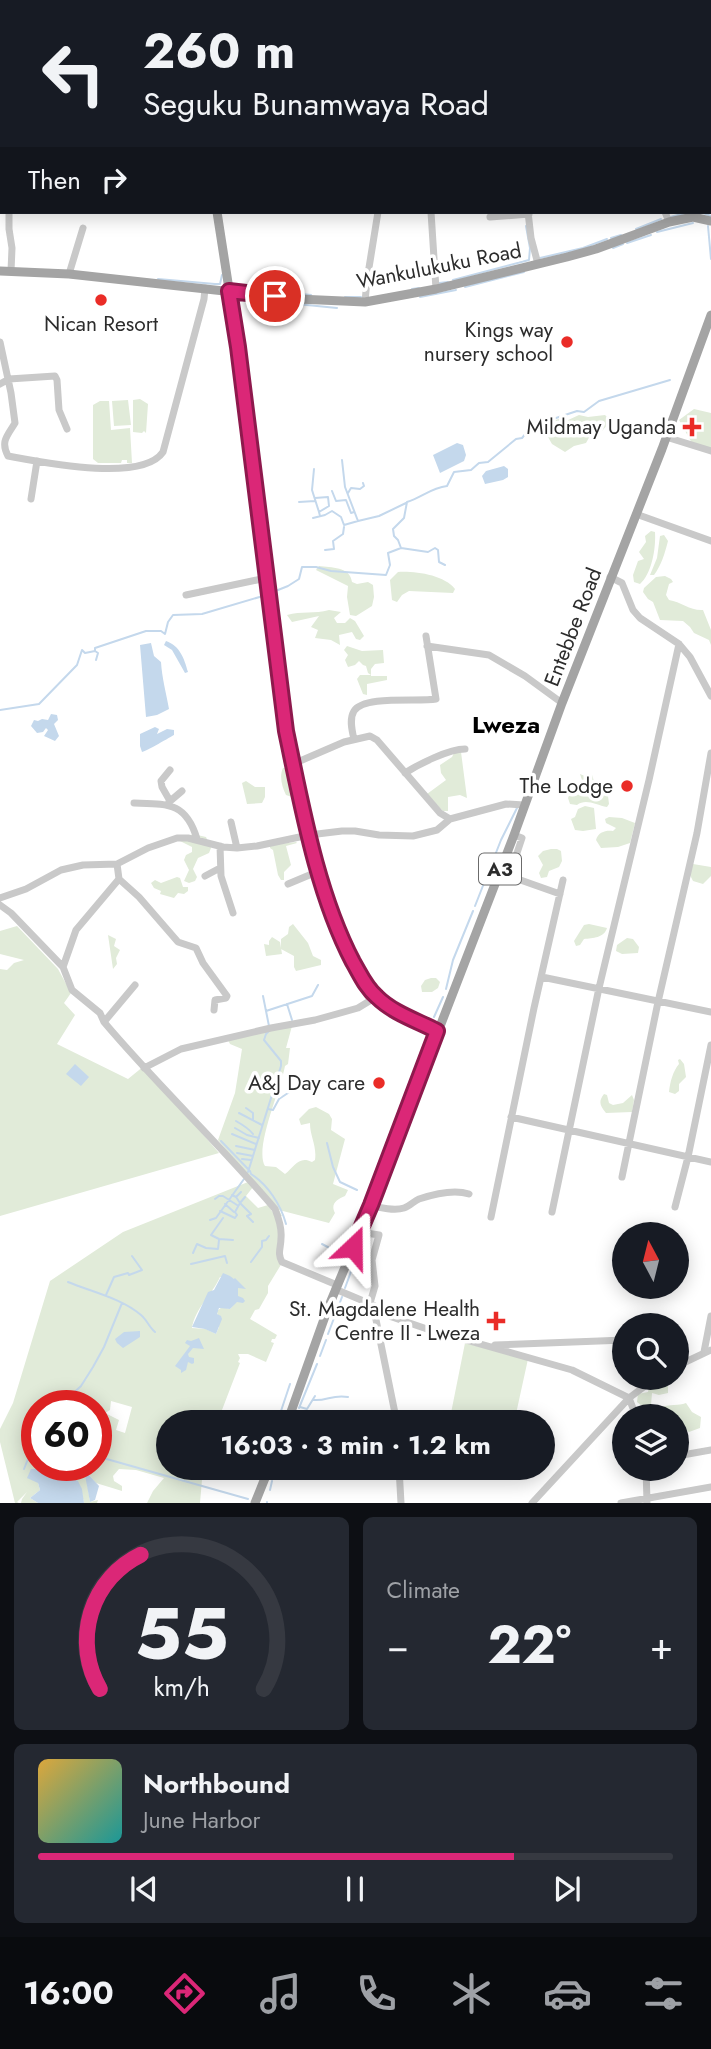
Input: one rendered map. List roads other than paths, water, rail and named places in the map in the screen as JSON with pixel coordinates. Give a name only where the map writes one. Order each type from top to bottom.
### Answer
[{"type":"main road","points":[[217,214],[238,347],[286,731],[309,835],[340,934],[360,975],[376,997],[437,1031]]},
{"type":"main road","name":"Wankulukuku Road","points":[[3,273],[69,274],[313,300],[365,302],[436,289],[596,249],[687,215],[711,221]]},
{"type":"main road","name":"Entebbe Road","points":[[292,1410],[336,1287],[371,1205],[514,835],[562,702],[711,315]]},
{"type":"main road","points":[[255,1503],[264,1480]]},
{"type":"street","points":[[3,273],[12,248],[9,214]]},
{"type":"street","points":[[365,302],[378,214]]},
{"type":"street","points":[[431,214],[436,289]]},
{"type":"street","points":[[491,217],[520,214]]},
{"type":"street","points":[[529,214],[531,238],[538,264]]},
{"type":"street","points":[[666,214],[669,222]]},
{"type":"street","points":[[69,274],[83,228]]},
{"type":"street","points":[[0,342],[15,422],[1,438],[1,452],[8,456],[77,466],[128,469],[147,464],[160,457],[169,437],[205,288]]},
{"type":"street","points":[[0,384],[9,379],[52,375],[56,377],[59,410],[67,429]]},
{"type":"street","points":[[666,437],[711,451]]},
{"type":"street","points":[[31,499],[37,461]]},
{"type":"street","points":[[636,514],[711,541]]},
{"type":"street","points":[[610,577],[622,583],[630,604],[640,618],[679,644],[690,657],[711,696]]},
{"type":"street","points":[[186,595],[266,578]]},
{"type":"street","points":[[354,739],[351,729],[352,714],[359,706],[374,702],[436,699],[426,636]]},
{"type":"street","points":[[552,1212],[599,988],[679,644]]},
{"type":"street","points":[[427,646],[489,655],[562,702]]},
{"type":"street","points":[[293,764],[354,739],[373,737],[440,813],[450,819]]},
{"type":"street","points":[[405,773],[453,750],[465,749]]},
{"type":"street","points":[[622,1177],[658,1002],[697,833],[711,753]]},
{"type":"street","points":[[168,802],[161,782],[170,770]]},
{"type":"street","points":[[168,802],[182,791]]},
{"type":"street","points":[[134,803],[168,802],[177,807],[189,818],[197,839]]},
{"type":"street","points":[[0,898],[26,889],[61,870],[83,865],[117,864],[165,841],[188,838],[237,848],[309,835],[353,831],[413,836],[437,830],[450,819],[506,804],[524,806]]},
{"type":"street","points":[[232,822],[237,848]]},
{"type":"street","points":[[514,835],[522,838],[511,871],[512,877],[560,894]]},
{"type":"street","points":[[220,846],[224,891],[233,913]]},
{"type":"street","points":[[117,864],[119,879],[139,897],[178,942],[196,948],[203,963],[227,996],[215,1000],[214,1010]]},
{"type":"street","points":[[205,876],[220,868]]},
{"type":"street","points":[[288,884],[319,871]]},
{"type":"street","points":[[63,967],[76,930],[119,879]]},
{"type":"street","points":[[491,1217],[563,880]]},
{"type":"street","points":[[0,905],[63,967],[72,990],[100,1013],[104,1022],[144,1068],[208,1133],[275,1209],[280,1223],[279,1252],[282,1262],[372,1304],[393,1317],[572,1370],[629,1398],[631,1404]]},
{"type":"street","points":[[542,977],[711,1013]]},
{"type":"street","points":[[104,1022],[135,985]]},
{"type":"street","points":[[144,1068],[181,1049],[315,1020],[358,1008],[376,997]]},
{"type":"street","points":[[675,1207],[711,1045]]},
{"type":"street","points":[[511,1117],[711,1163]]},
{"type":"street","points":[[371,1205],[398,1209],[419,1199],[455,1191],[469,1194]]},
{"type":"street","points":[[360,1232],[379,1235],[372,1260],[375,1286],[372,1304],[394,1410]]},
{"type":"street","points":[[689,1360],[707,1351],[711,1316]]},
{"type":"street","points":[[488,1345],[612,1340]]},
{"type":"street","points":[[532,1503],[629,1398],[640,1390]]},
{"type":"street","points":[[689,1454],[711,1451]]},
{"type":"street","points":[[400,1480],[401,1503]]},
{"type":"street","points":[[646,1481],[647,1501]]},
{"type":"street","points":[[621,1503],[647,1501],[711,1487]]},
{"type":"water","points":[[457,443],[463,445],[466,455],[464,461],[440,473],[433,455]]},
{"type":"water","points":[[504,466],[508,469],[508,477],[485,484],[482,476],[486,471]]},
{"type":"water","points":[[166,641],[178,649],[188,672],[185,673],[172,650],[164,645]]},
{"type":"water","points":[[151,643],[154,656],[161,662],[169,709],[146,717],[140,645]]},
{"type":"water","points":[[51,714],[57,715],[58,720],[54,724],[59,736],[55,741],[44,736],[48,730],[46,728],[37,733],[31,726],[34,720],[48,720]]},
{"type":"water","points":[[155,727],[159,729],[157,734],[167,729],[174,730],[174,735],[142,752],[140,734]]},
{"type":"water","points":[[75,1064],[89,1077],[81,1086],[66,1074]]},
{"type":"water","points":[[223,1273],[235,1278],[246,1289],[238,1288],[238,1296],[245,1301],[237,1302],[230,1309],[219,1308],[217,1314],[222,1319],[216,1334],[192,1327],[208,1292],[214,1290]]},
{"type":"water","points":[[140,1331],[140,1337],[123,1348],[115,1339],[124,1332]]},
{"type":"water","points":[[199,1338],[204,1349],[193,1348],[188,1354],[194,1358],[194,1363],[188,1362],[186,1370],[181,1373],[175,1366],[190,1346],[185,1343],[187,1340]]},
{"type":"water","points":[[34,1481],[78,1481],[84,1503],[38,1503],[30,1498],[40,1490],[38,1483]]},
{"type":"water","points":[[86,1481],[94,1481],[99,1486],[95,1500],[90,1502]]},
{"type":"waterway","points":[[670,217],[682,214]]},
{"type":"waterway","points":[[706,214],[711,216]]},
{"type":"waterway","points":[[636,229],[661,219]]},
{"type":"waterway","points":[[657,232],[693,223]]},
{"type":"waterway","points":[[453,280],[529,260],[526,226]]},
{"type":"waterway","points":[[708,226],[711,259]]},
{"type":"waterway","points":[[611,238],[621,235]]},
{"type":"waterway","points":[[627,243],[651,235]]},
{"type":"waterway","points":[[540,258],[583,248],[607,239]]},
{"type":"waterway","points":[[613,248],[623,244]]},
{"type":"waterway","points":[[465,287],[524,272]]},
{"type":"waterway","points":[[158,279],[220,284],[222,275]]},
{"type":"waterway","points":[[439,283],[448,282]]},
{"type":"waterway","points":[[234,286],[246,288]]},
{"type":"waterway","points":[[412,289],[419,288]]},
{"type":"waterway","points":[[262,290],[311,295]]},
{"type":"waterway","points":[[420,297],[456,290]]},
{"type":"waterway","points":[[345,297],[361,297]]},
{"type":"waterway","points":[[277,302],[337,308]]},
{"type":"waterway","points":[[273,592],[299,579],[302,567],[386,575],[390,565],[388,553],[401,548],[393,529],[404,518],[407,502],[447,486],[454,472],[471,470],[479,463],[488,462],[516,439],[522,438],[532,426],[577,411],[584,412],[599,401],[670,380]]},
{"type":"waterway","points":[[342,460],[345,487],[358,521],[379,516],[406,503]]},
{"type":"waterway","points":[[314,469],[312,490],[319,512]]},
{"type":"waterway","points":[[348,493],[351,488],[360,489],[364,486],[363,483]]},
{"type":"waterway","points":[[332,491],[336,501],[346,500],[351,513],[354,512]]},
{"type":"waterway","points":[[315,498],[328,497],[329,506],[319,512],[320,516]]},
{"type":"waterway","points":[[299,502],[315,501]]},
{"type":"waterway","points":[[313,518],[332,511],[341,517],[344,525],[358,521]]},
{"type":"waterway","points":[[325,550],[334,549],[333,541],[343,534],[344,527]]},
{"type":"waterway","points":[[401,548],[428,552],[435,548],[438,550],[439,562],[445,565]]},
{"type":"waterway","points":[[95,651],[95,648],[146,631],[161,631],[165,634],[173,615],[202,614],[263,596]]},
{"type":"waterway","points":[[0,710],[39,704],[77,665],[82,650],[85,653],[98,653],[96,660]]},
{"type":"waterway","points":[[475,906],[501,840],[517,808]]},
{"type":"waterway","points":[[446,989],[453,960],[473,911]]},
{"type":"waterway","points":[[266,1011],[312,996],[318,985]]},
{"type":"waterway","points":[[263,996],[269,1026]]},
{"type":"waterway","points":[[434,1017],[443,997]]},
{"type":"waterway","points":[[287,1004],[292,1020]]},
{"type":"waterway","points":[[248,1172],[281,1066],[281,1061],[264,1040],[269,1031]]},
{"type":"waterway","points":[[397,1155],[430,1064]]},
{"type":"waterway","points":[[268,1109],[273,1110],[279,1099],[294,1089]]},
{"type":"waterway","points":[[246,1108],[253,1113],[253,1120]]},
{"type":"waterway","points":[[239,1113],[262,1125]]},
{"type":"waterway","points":[[236,1121],[253,1134]]},
{"type":"waterway","points":[[235,1128],[259,1138]]},
{"type":"waterway","points":[[232,1134],[256,1144]]},
{"type":"waterway","points":[[221,1141],[249,1170]]},
{"type":"waterway","points":[[327,1143],[340,1182],[357,1190]]},
{"type":"waterway","points":[[236,1146],[255,1150]]},
{"type":"waterway","points":[[237,1153],[253,1156]]},
{"type":"waterway","points":[[242,1159],[251,1160]]},
{"type":"waterway","points":[[384,1193],[394,1161]]},
{"type":"waterway","points":[[250,1171],[273,1196],[286,1224]]},
{"type":"waterway","points":[[210,1220],[216,1218],[244,1179]]},
{"type":"waterway","points":[[232,1195],[236,1197],[241,1192]]},
{"type":"waterway","points":[[215,1199],[223,1196],[237,1205]]},
{"type":"waterway","points":[[236,1197],[240,1203],[245,1197]]},
{"type":"waterway","points":[[379,1203],[381,1197]]},
{"type":"waterway","points":[[220,1211],[235,1218],[240,1203],[251,1214],[247,1216],[253,1222]]},
{"type":"waterway","points":[[225,1204],[234,1212]]},
{"type":"waterway","points":[[371,1221],[376,1210]]},
{"type":"waterway","points":[[223,1218],[211,1235],[219,1239],[233,1240]]},
{"type":"waterway","points":[[251,1262],[262,1247],[262,1241],[269,1236]]},
{"type":"waterway","points":[[345,1288],[364,1236]]},
{"type":"waterway","points":[[193,1253],[197,1244],[218,1249],[219,1240]]},
{"type":"waterway","points":[[322,1244],[339,1253]]},
{"type":"waterway","points":[[340,1261],[346,1245]]},
{"type":"waterway","points":[[106,1295],[114,1277],[142,1270],[132,1256]]},
{"type":"waterway","points":[[191,1264],[225,1256],[227,1263]]},
{"type":"waterway","points":[[68,1282],[125,1304],[141,1315],[155,1332]]},
{"type":"waterway","points":[[328,1334],[342,1297]]},
{"type":"waterway","points":[[77,1390],[104,1347],[122,1303]]},
{"type":"waterway","points":[[320,1356],[326,1340]]},
{"type":"waterway","points":[[299,1408],[317,1364]]},
{"type":"waterway","points":[[281,1410],[290,1384]]},
{"type":"waterway","points":[[300,1407],[307,1409],[315,1396]]},
{"type":"waterway","points":[[314,1400],[348,1397]]},
{"type":"waterway","points":[[112,1461],[248,1499]]},
{"type":"waterway","points":[[270,1490],[272,1481]]},
{"type":"place","name":"Nican Resort","points":[[101,300]]},
{"type":"place","name":"Kings way nursery school","points":[[567,342]]},
{"type":"place","name":"Mildmay Uganda","points":[[692,427]]},
{"type":"place","name":"The Lodge","points":[[627,786]]},
{"type":"place","name":"A&J Day care","points":[[379,1083]]},
{"type":"place","name":"St. Magdalene Health Centre II - Lweza","points":[[496,1321]]},
{"type":"district","name":"Lweza","points":[[506,725]]}]
